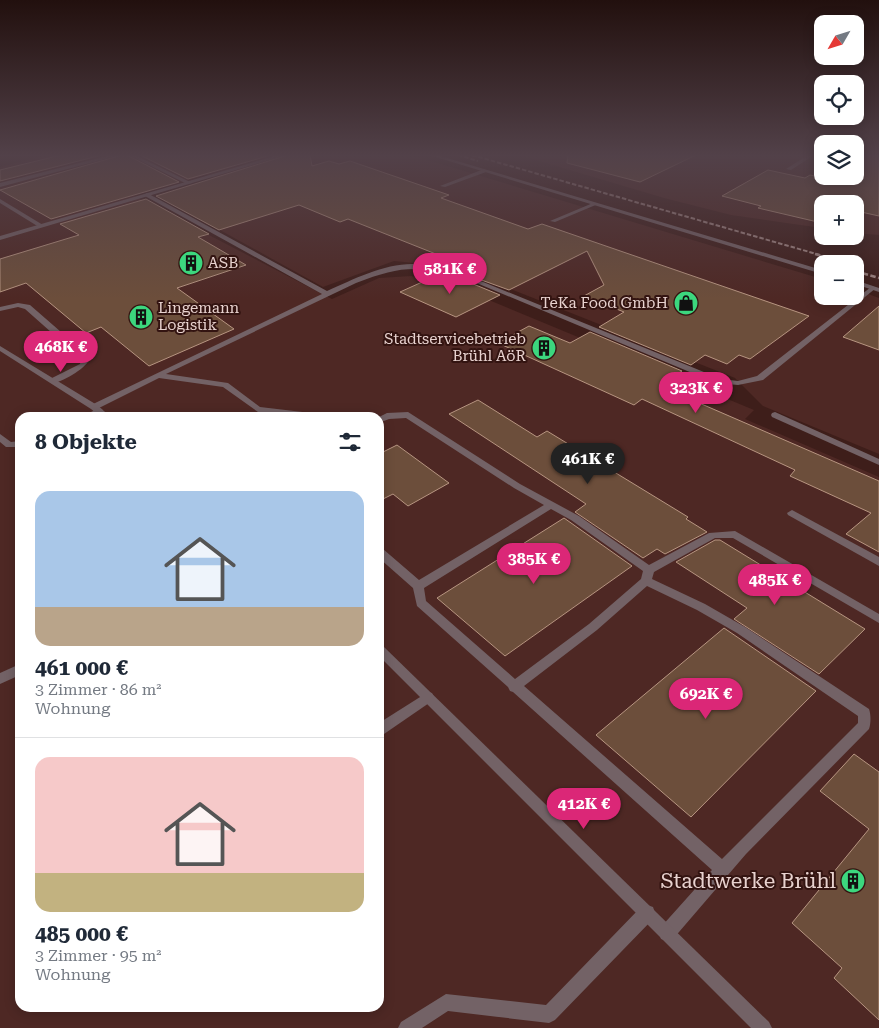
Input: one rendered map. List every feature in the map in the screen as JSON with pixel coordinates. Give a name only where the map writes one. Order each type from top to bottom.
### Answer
[{"type":"street","points":[[3,203],[41,226]]},
{"type":"street","points":[[0,238],[120,203]]},
{"type":"street","points":[[161,203],[327,294]]},
{"type":"street","points":[[591,203],[814,270]]},
{"type":"street","points":[[553,221],[594,204]]},
{"type":"street","points":[[92,412],[158,375],[327,294],[380,272],[405,266],[432,268],[469,278],[719,381],[738,383],[760,378],[876,289]]},
{"type":"street","points":[[864,285],[876,289]]},
{"type":"street","points":[[0,309],[18,305],[27,307],[81,354],[85,360],[83,365],[53,381]]},
{"type":"street","points":[[0,348],[100,412]]},
{"type":"street","points":[[158,375],[225,385],[258,409],[281,412]]},
{"type":"street","points":[[384,418],[408,415],[517,486],[575,518],[648,576],[754,638],[825,689],[864,713],[864,725],[722,870],[667,933]]},
{"type":"street","points":[[775,415],[879,462]]},
{"type":"street","points":[[0,437],[4,446]]},
{"type":"street","points":[[418,586],[551,505]]},
{"type":"street","points":[[792,513],[879,562]]},
{"type":"street","points":[[514,687],[593,627],[648,576],[713,535],[735,534],[879,619]]},
{"type":"street","points":[[384,556],[418,586],[421,603],[722,870]]},
{"type":"street","points":[[384,654],[763,1028]]},
{"type":"street","points":[[0,679],[15,672]]},
{"type":"street","points":[[384,727],[428,696]]},
{"type":"street","points":[[407,1028],[446,1002],[549,1014],[647,914]]},
{"type":"shaded area","points":[[0,203],[147,203],[332,299],[379,278],[411,276],[455,286],[754,410],[745,419],[879,477],[879,1028],[0,1028]]},
{"type":"shaded area","points":[[171,203],[570,203],[814,277],[814,305],[864,305],[864,292],[879,298],[879,454],[763,406],[735,378],[455,267],[394,261],[323,287]]},
{"type":"shaded area","points":[[684,203],[814,203],[814,227],[731,215]]},
{"type":"shaded area","points":[[864,203],[879,203],[879,235],[864,234]]},
{"type":"building","points":[[23,203],[106,203],[51,219]]},
{"type":"building","points":[[132,203],[153,203],[209,234],[198,237],[246,265],[177,288],[234,329],[149,366],[101,327],[86,333],[26,283],[0,292],[0,259],[79,235],[60,224]]},
{"type":"building","name":"TeKa Food GmbH","points":[[169,203],[455,203],[528,229],[542,224],[809,316],[750,359],[739,355],[727,364],[705,355],[691,365],[599,327],[624,312],[584,296],[604,285],[587,251],[509,290],[451,269],[461,264],[348,219],[340,222],[299,205],[219,230]]},
{"type":"building","points":[[749,203],[814,203],[814,221],[758,208],[761,206]]},
{"type":"building","points":[[864,203],[879,203],[879,216],[864,213]]},
{"type":"building","points":[[440,274],[466,281],[500,295],[456,317],[400,292]]},
{"type":"building","points":[[879,306],[879,350],[843,337]]},
{"type":"building","points":[[529,326],[570,343],[590,332],[682,371],[660,386],[879,481],[879,552],[846,534],[871,513],[790,476],[795,470],[642,399],[634,405],[498,343]]},
{"type":"building","points":[[478,400],[537,437],[547,431],[688,517],[686,519],[707,532],[665,554],[657,549],[643,558],[575,512],[586,504],[449,414]]},
{"type":"building","points":[[397,445],[449,483],[408,506],[393,494],[384,498],[384,452]]},
{"type":"building","points":[[564,518],[632,566],[505,656],[437,598]]},
{"type":"building","points":[[715,540],[720,540],[865,629],[819,674],[734,619],[747,608],[676,562]]},
{"type":"building","points":[[724,628],[816,691],[691,817],[596,735]]},
{"type":"building","name":"Stadtwerke Brühl","points":[[854,754],[879,772],[879,1020],[834,978],[842,968],[792,923],[869,829],[820,791]]},
{"type":"railway","points":[[639,203],[820,255]]},
{"type":"railway","points":[[864,274],[879,278]]},
{"type":"place","name":"ASB","points":[[191,263]]},
{"type":"place","name":"TeKa Food GmbH","points":[[686,303]]},
{"type":"place","name":"Lingemann Logistik","points":[[141,317]]},
{"type":"place","name":"Stadtservicebetrieb Brühl AöR","points":[[544,348]]},
{"type":"place","name":"Stadtwerke Brühl","points":[[853,881]]}]
